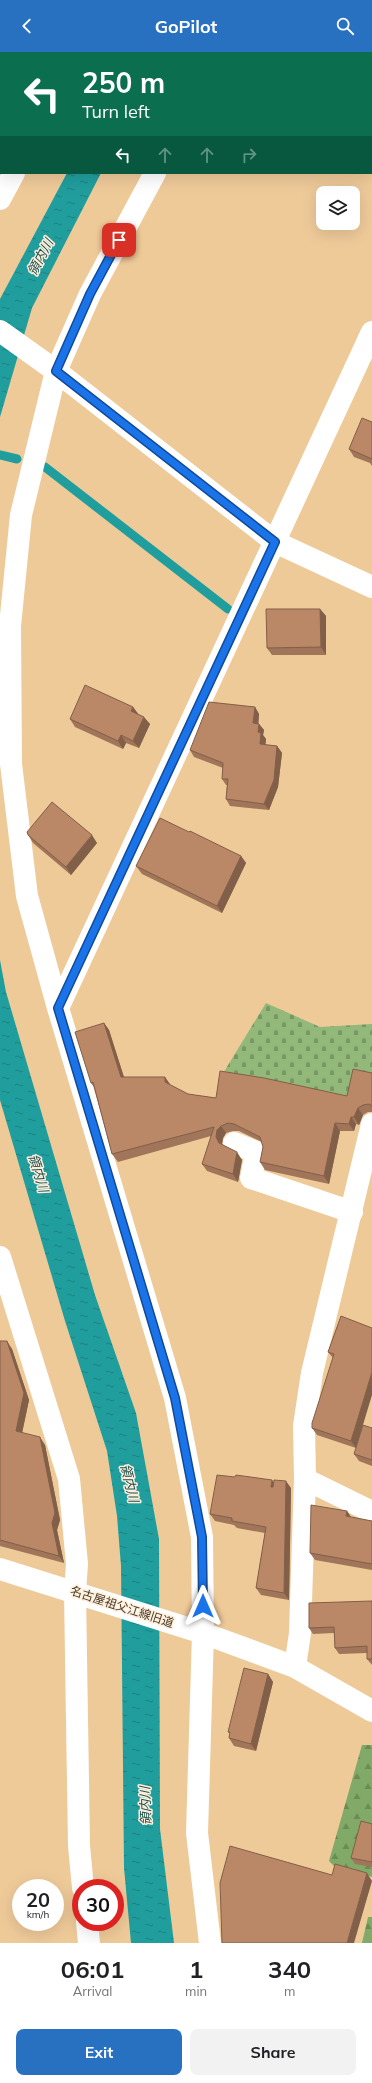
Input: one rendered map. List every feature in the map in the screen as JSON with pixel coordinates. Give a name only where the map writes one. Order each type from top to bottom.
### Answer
[{"type":"street","points":[[0,199],[13,174]]},
{"type":"street","points":[[154,174],[50,367],[21,515],[10,626],[10,764],[28,896],[58,1008],[175,1398],[202,1537],[195,1631],[197,1833],[210,1943]]},
{"type":"street","points":[[0,331],[50,367],[275,542],[372,587]]},
{"type":"street","points":[[58,1008],[372,332]]},
{"type":"street","points":[[294,1667],[300,1633],[305,1479],[304,1426],[312,1373],[372,1124]]},
{"type":"street","points":[[234,1143],[256,1152],[251,1178],[352,1212]]},
{"type":"street","points":[[0,1257],[69,1479],[77,1564],[78,1593],[79,1846],[82,1879]]},
{"type":"street","points":[[305,1479],[372,1512]]},
{"type":"street","name":"名古屋祖父江線旧道","points":[[0,1568],[195,1631],[294,1667],[372,1710]]},
{"type":"street","points":[[88,1931],[89,1943]]},
{"type":"green space","points":[[266,1003],[320,1027],[372,1024],[372,1078],[351,1100],[222,1075]]},
{"type":"green space","points":[[362,1745],[372,1745],[372,1877],[342,1867],[335,1867],[329,1861]]},
{"type":"green space","points":[[368,1917],[372,1917],[372,1943],[362,1943]]},
{"type":"water","name":"領内川","points":[[66,174],[100,174],[32,308],[0,417],[0,299]]},
{"type":"water","name":"領内川","points":[[0,960],[6,992],[95,1295],[136,1413],[159,1539],[160,1829],[174,1943],[131,1943],[124,1868],[121,1566],[117,1516],[107,1451],[65,1321],[0,1100]]},
{"type":"building","points":[[362,418],[372,422],[372,459],[349,449]]},
{"type":"building","points":[[266,609],[320,609],[321,647],[267,648]]},
{"type":"building","points":[[85,685],[133,707],[131,711],[144,717],[133,741],[121,735],[118,741],[70,719]]},
{"type":"building","points":[[209,702],[255,707],[253,723],[259,724],[258,732],[261,733],[260,744],[277,746],[274,780],[264,804],[226,799],[228,779],[222,779],[223,763],[190,750]]},
{"type":"building","points":[[52,802],[92,835],[66,867],[28,835],[27,832]]},
{"type":"building","points":[[160,818],[241,856],[217,906],[136,866]]},
{"type":"building","points":[[104,1023],[121,1077],[165,1077],[165,1082],[188,1094],[216,1098],[220,1071],[264,1078],[347,1096],[353,1069],[372,1073],[372,1106],[369,1104],[358,1108],[354,1117],[351,1117],[349,1124],[335,1123],[324,1176],[260,1162],[263,1147],[260,1137],[234,1124],[228,1123],[221,1126],[217,1130],[216,1137],[219,1143],[237,1152],[233,1174],[202,1164],[214,1127],[112,1154],[93,1082],[91,1083],[75,1032]]},
{"type":"building","points":[[341,1316],[372,1328],[372,1372],[351,1441],[312,1428],[312,1423],[334,1354],[328,1352]]},
{"type":"building","points":[[0,1341],[7,1341],[24,1393],[16,1431],[40,1437],[55,1513],[52,1523],[59,1556],[0,1540]]},
{"type":"building","points":[[363,1425],[372,1428],[372,1460],[354,1454]]},
{"type":"building","points":[[217,1475],[235,1477],[236,1475],[272,1480],[271,1487],[273,1487],[274,1480],[286,1481],[284,1593],[256,1588],[266,1527],[232,1521],[232,1518],[210,1514]]},
{"type":"building","points":[[311,1505],[347,1511],[346,1516],[372,1521],[372,1564],[310,1553]]},
{"type":"building","points":[[372,1601],[372,1659],[367,1659],[367,1646],[335,1648],[334,1627],[309,1628],[309,1603]]},
{"type":"building","points":[[244,1668],[268,1674],[251,1744],[229,1738],[230,1732],[228,1732]]},
{"type":"building","points":[[361,1821],[372,1824],[372,1862],[351,1858]]},
{"type":"building","points":[[230,1846],[332,1875],[335,1864],[367,1873],[347,1943],[222,1943],[220,1883]]},
{"type":"waterway","points":[[0,455],[17,459]]},
{"type":"waterway","points":[[45,467],[228,609]]},
{"type":"route","points":[[119,240],[90,294],[56,371],[275,542],[58,1008],[175,1398],[202,1537],[203,1606]]}]
